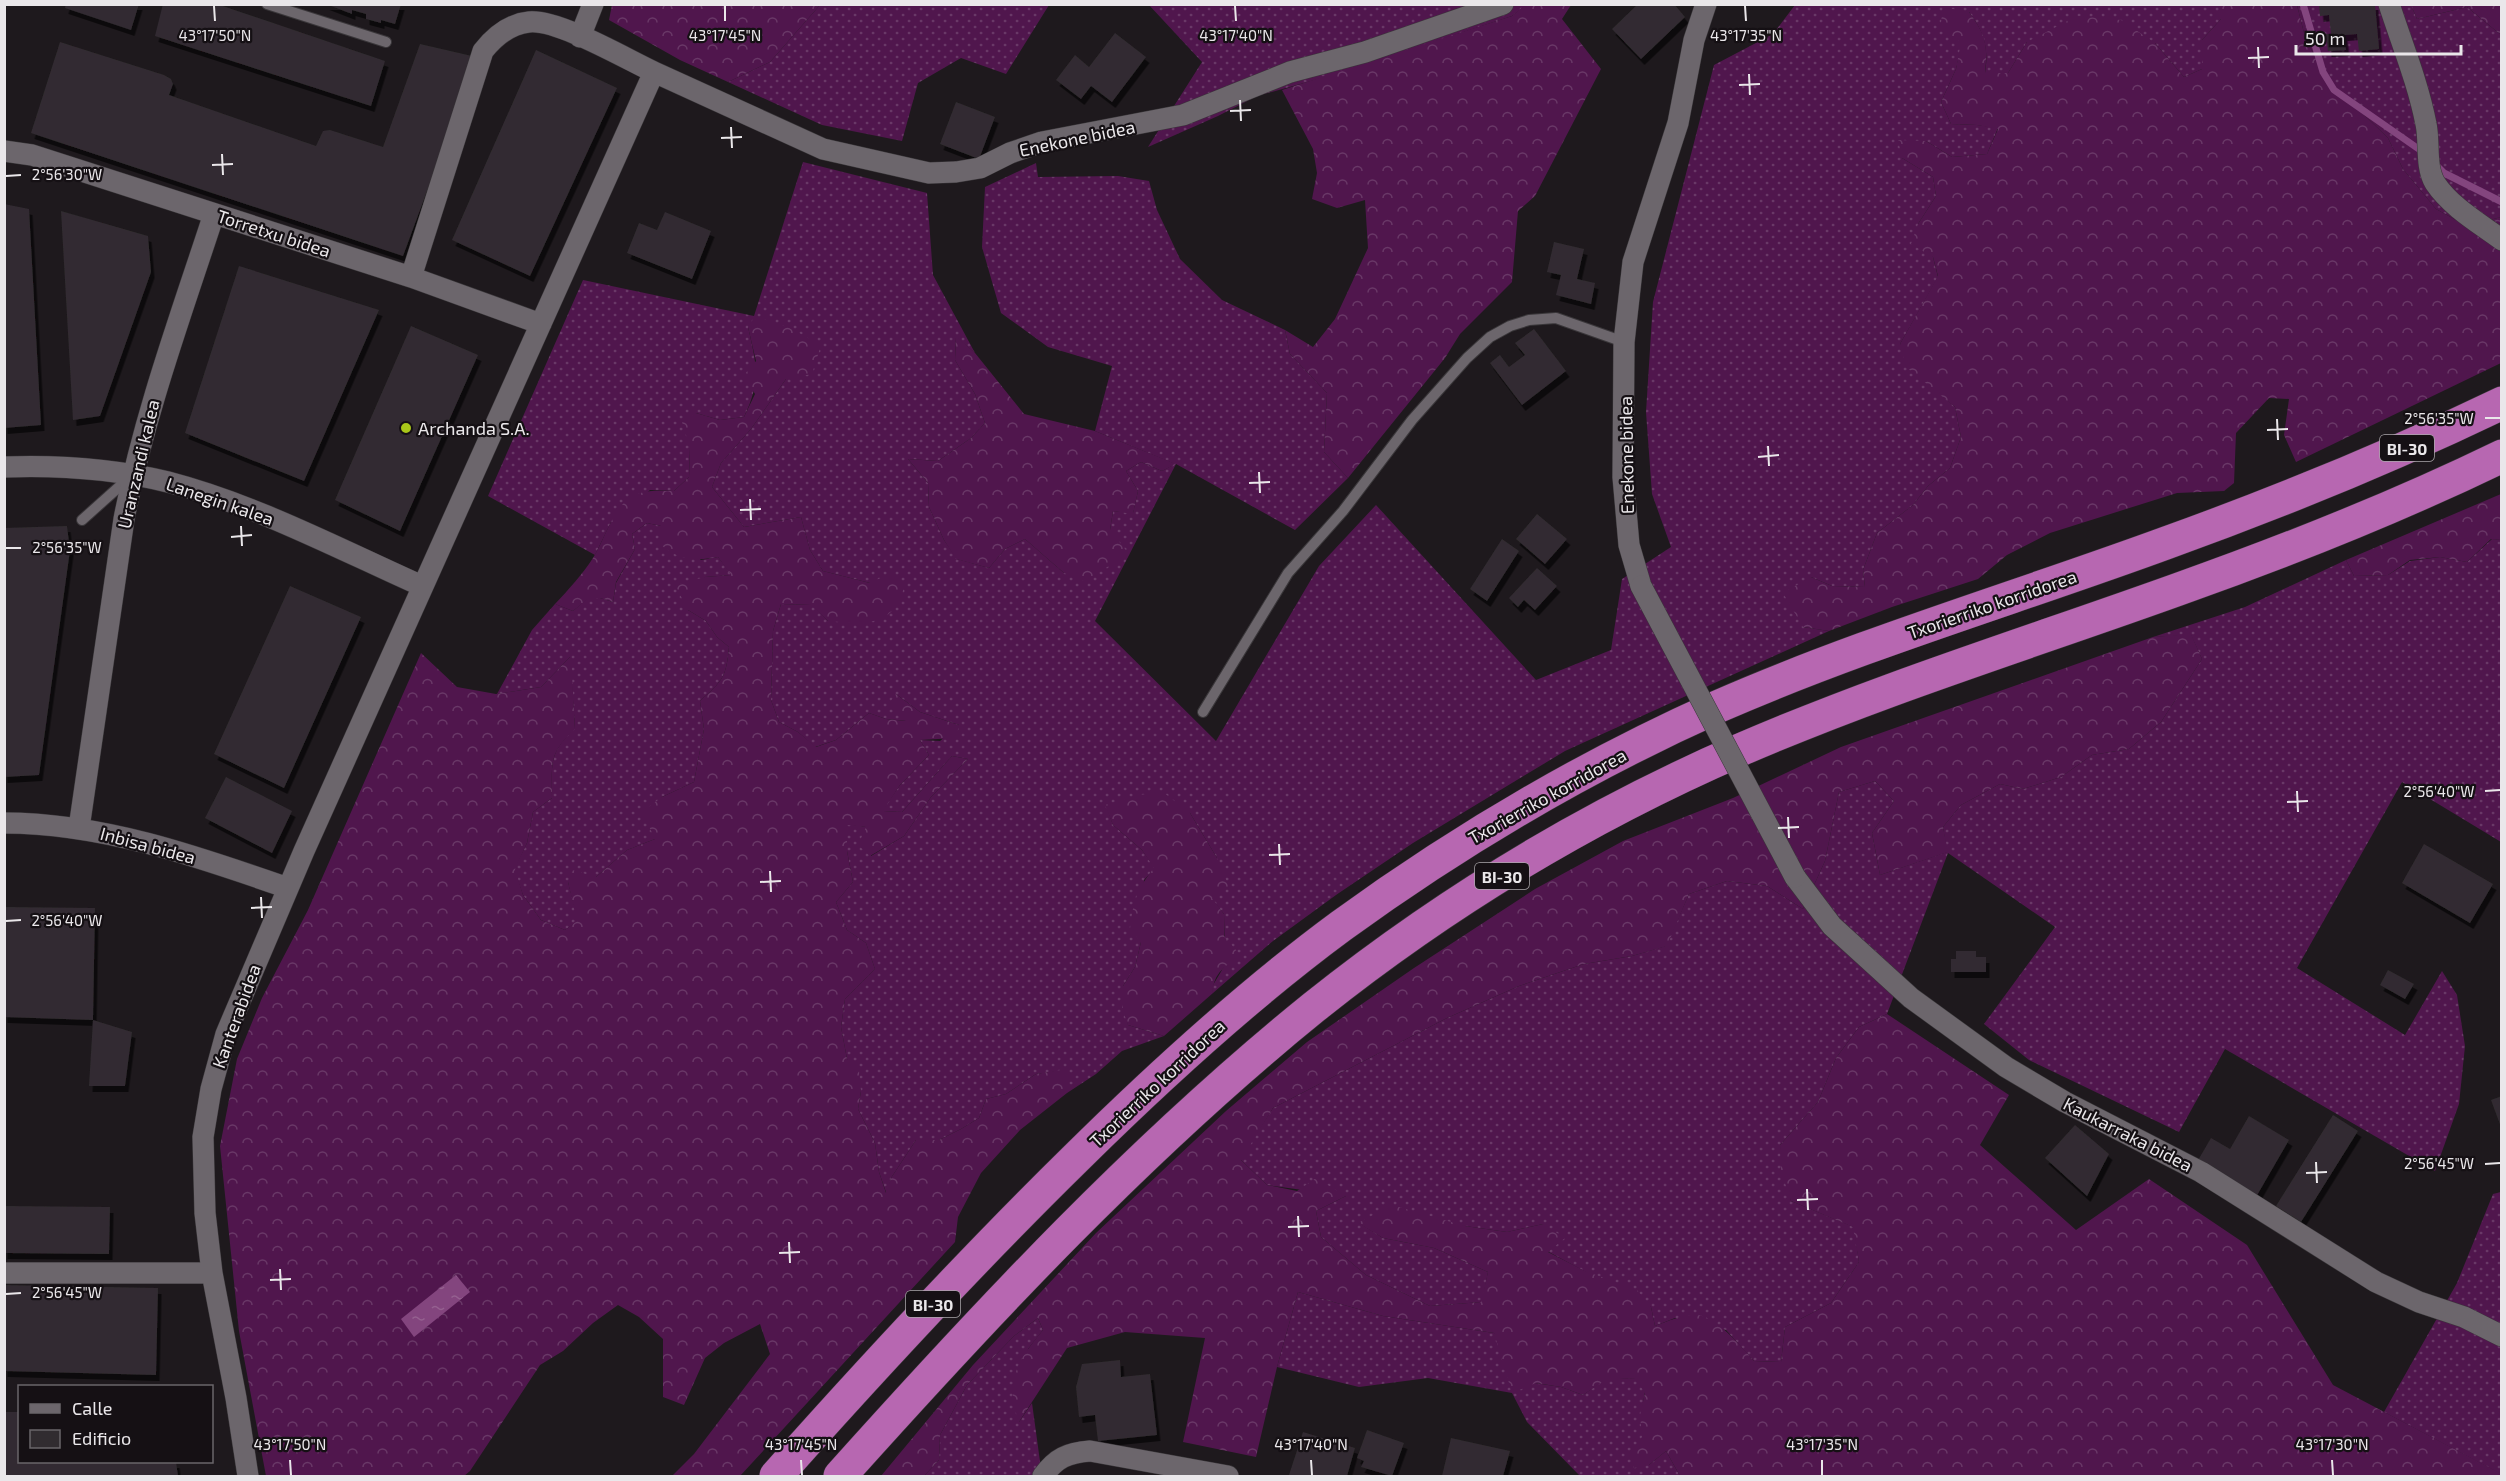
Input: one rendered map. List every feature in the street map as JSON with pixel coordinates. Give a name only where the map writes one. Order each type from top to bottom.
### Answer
[{"type":"highway","name":"Txorierriko korridorea","points":[[776,1476],[885,1354],[1003,1230],[1153,1083],[1287,968],[1415,874],[1532,802],[1624,752],[1718,707],[1884,641],[2166,543],[2311,488],[2417,444],[2502,403]]},
{"type":"highway","name":"BI-30","points":[[840,1476],[920,1387],[1037,1264],[1186,1119],[1317,1006],[1432,920],[1555,843],[1646,795],[1748,747],[1911,682],[2182,588],[2329,533],[2437,487],[2502,456]]},
{"type":"street","points":[[580,37],[594,4]]},
{"type":"street","name":"Enekone bidea","points":[[411,277],[483,51],[506,29],[530,22],[554,26],[580,37],[823,149],[929,173],[980,168],[1010,153],[1042,142],[1184,115],[1290,72],[1375,49],[1503,4]]},
{"type":"street","name":"Enekone bidea","points":[[1706,4],[1694,40],[1678,123],[1633,262],[1624,342],[1623,477],[1629,545],[1641,586],[1794,877]]},
{"type":"street","points":[[2389,4],[2417,87],[2427,126],[2428,156],[2433,180],[2446,197],[2502,240]]},
{"type":"street","name":"Kanterabidea","points":[[248,1476],[236,1398],[212,1274],[205,1213],[203,1137],[211,1089],[226,1034],[422,586],[654,72]]},
{"type":"street","name":"Torretxu bidea","points":[[4,151],[32,155],[411,277],[541,324]]},
{"type":"street","name":"Uranzandi kalea","points":[[79,828],[132,474],[151,405],[214,214]]},
{"type":"street","name":"Lanegin kalea","points":[[4,467],[42,466],[132,474],[207,494],[279,522],[422,586]]},
{"type":"street","name":"Inbisa bidea","points":[[4,823],[38,823],[103,831],[191,856],[288,888]]},
{"type":"street","name":"Kaukarraka bidea","points":[[1794,877],[1832,926],[1911,998],[2006,1068],[2065,1102],[2201,1172],[2376,1282],[2419,1302],[2464,1317],[2502,1336]]},
{"type":"street","points":[[4,1273],[212,1274]]},
{"type":"street","points":[[1043,1476],[1054,1461],[1070,1452],[1090,1450],[1228,1476]]},
{"type":"lane","points":[[267,4],[386,42]]},
{"type":"lane","points":[[1203,712],[1288,573],[1338,518],[1412,420],[1467,358],[1490,337],[1510,326],[1529,320],[1556,318],[1624,342]]},
{"type":"lane","points":[[82,520],[132,474]]},
{"type":"green space","points":[[612,4],[820,5],[770,62],[728,82],[680,60],[609,20]]},
{"type":"green space","points":[[1526,4],[1571,5],[1562,19],[1601,69],[1535,196],[1518,211],[1512,282],[1460,334],[1445,358],[1348,478],[1324,452],[1327,393],[1290,354],[1285,330],[1313,347],[1335,319],[1368,248],[1365,200],[1337,208],[1312,199],[1317,173],[1313,149],[1282,90],[1512,16]]},
{"type":"green space","points":[[820,5],[1049,5],[1006,74],[961,58],[918,83],[902,141],[822,125],[728,82],[770,62]]},
{"type":"green space","points":[[1149,5],[1526,5],[1512,16],[1336,74],[1257,96],[1148,147],[1202,62]]},
{"type":"green space","points":[[1795,5],[2221,5],[2221,19],[2202,40],[2202,69],[2184,77],[2155,43],[2027,42],[2008,73],[1985,73],[1986,48],[1978,26],[1969,12],[1956,69],[1941,102],[1951,124],[1998,128],[1987,154],[1952,157],[1926,141],[1902,158],[1933,177],[1936,196],[1918,224],[1933,257],[1938,277],[1900,344],[1938,392],[1955,407],[1961,437],[1950,468],[1928,486],[1913,505],[1877,533],[1863,570],[1865,587],[1832,586],[1811,577],[1803,627],[1829,631],[1565,751],[1413,843],[1336,895],[1273,941],[1213,993],[1213,985],[1225,965],[1224,914],[1211,898],[1217,858],[1190,813],[1106,805],[1113,825],[1142,850],[1155,868],[1144,880],[1141,942],[1135,967],[1123,986],[1128,1025],[1164,1036],[1122,1051],[1096,1074],[1067,1093],[1067,1070],[1036,1074],[1006,1094],[986,1099],[979,1118],[961,1129],[939,1140],[916,1140],[891,1178],[887,1195],[879,1172],[875,1143],[858,1109],[861,1091],[847,1059],[841,1027],[845,999],[875,969],[866,943],[847,930],[836,902],[853,882],[847,851],[847,824],[866,827],[871,856],[904,836],[931,797],[968,759],[952,756],[902,812],[882,811],[900,785],[929,755],[920,740],[940,741],[959,725],[920,712],[896,694],[907,721],[886,719],[869,713],[836,740],[815,747],[798,732],[779,722],[771,700],[773,631],[781,604],[812,605],[828,621],[870,583],[823,571],[810,550],[801,517],[744,527],[712,487],[721,463],[751,429],[786,379],[748,327],[756,373],[753,393],[744,417],[720,420],[696,413],[690,448],[689,477],[674,491],[650,490],[611,522],[595,555],[488,496],[583,280],[754,316],[803,162],[927,193],[933,275],[975,353],[956,337],[955,360],[975,394],[985,423],[971,438],[938,461],[908,459],[928,483],[929,507],[944,540],[957,559],[989,568],[1005,549],[1025,539],[1064,573],[1110,530],[1113,511],[1133,513],[1138,491],[1126,471],[1141,462],[1162,471],[1175,464],[1095,431],[1112,366],[1048,347],[1001,313],[982,247],[985,187],[1036,163],[1038,177],[1118,176],[1149,181],[1157,210],[1180,259],[1222,300],[1285,330],[1290,354],[1327,393],[1324,452],[1348,478],[1295,530],[1176,464],[1095,621],[1216,741],[1319,566],[1376,505],[1536,680],[1611,650],[1622,579],[1671,547],[1652,494],[1646,412],[1653,302],[1714,65],[1773,34]]},
{"type":"green space","points":[[2221,5],[2297,5],[2305,37],[2325,77],[2388,138],[2403,169],[2436,209],[2467,226],[2501,217],[2501,363],[2296,462],[2284,435],[2289,399],[2269,398],[2236,433],[2234,483],[2224,491],[2177,493],[2050,533],[2007,555],[1978,579],[1892,607],[1829,631],[1803,627],[1783,593],[1811,577],[1832,586],[1865,587],[1863,570],[1877,533],[1913,505],[1928,486],[1950,468],[1961,437],[1955,407],[1906,367],[1900,344],[1938,276],[1933,257],[1911,244],[1918,224],[1936,196],[1933,177],[1902,158],[1898,140],[1926,141],[1952,157],[1987,154],[1998,129],[1951,124],[1941,102],[1956,69],[1961,42],[1940,30],[1943,7],[1969,12],[1975,20],[1985,41],[1985,73],[2008,73],[2027,42],[2077,16],[2121,20],[2155,43],[2184,77],[2202,69],[2202,40],[2221,19]]},
{"type":"green space","points":[[2297,5],[2411,5],[2417,19],[2467,7],[2501,35],[2501,217],[2467,226],[2436,209],[2403,169],[2388,138],[2325,77],[2305,37]]},
{"type":"green space","points":[[2411,5],[2501,5],[2501,35],[2467,7],[2417,19]]},
{"type":"green space","points":[[755,316],[790,328],[821,345],[812,374],[786,379],[751,429],[721,463],[712,487],[744,527],[801,517],[810,550],[823,571],[870,583],[891,573],[904,584],[901,603],[884,618],[863,624],[828,621],[811,605],[781,604],[773,631],[771,700],[779,722],[798,732],[816,747],[836,740],[869,713],[886,719],[906,721],[890,702],[896,694],[920,712],[959,725],[956,738],[920,740],[929,755],[900,785],[883,811],[902,812],[952,756],[968,759],[931,797],[904,836],[870,856],[858,845],[866,827],[847,825],[847,851],[853,882],[836,902],[847,930],[866,943],[875,969],[845,999],[841,1027],[847,1059],[859,1071],[861,1091],[858,1109],[875,1143],[879,1172],[886,1193],[891,1178],[916,1140],[939,1140],[961,1129],[979,1118],[986,1099],[1006,1094],[1036,1074],[1067,1069],[1067,1093],[1020,1130],[981,1173],[958,1217],[955,1242],[740,1476],[672,1476],[694,1454],[770,1354],[760,1324],[724,1343],[705,1358],[684,1405],[663,1397],[663,1339],[639,1317],[618,1305],[593,1323],[563,1351],[540,1365],[470,1471],[464,1476],[266,1476],[239,1331],[220,1146],[237,1059],[262,998],[308,910],[421,653],[457,687],[496,694],[541,687],[571,656],[575,729],[560,745],[553,760],[552,798],[533,812],[527,843],[515,869],[523,895],[541,920],[565,930],[577,921],[568,882],[572,870],[596,877],[627,850],[655,839],[642,812],[662,797],[694,782],[704,729],[700,701],[722,678],[729,647],[717,637],[706,621],[688,610],[675,585],[705,577],[731,575],[718,557],[685,558],[664,548],[658,542],[661,526],[647,523],[632,534],[635,549],[616,582],[613,602],[600,598],[589,598],[573,611],[555,604],[589,564],[615,515],[626,501],[643,492],[674,491],[689,477],[690,448],[682,422],[696,413],[720,420],[744,417],[755,394],[744,375],[756,361],[748,327]]},
{"type":"green space","points":[[956,336],[975,353],[1024,414],[1095,431],[1176,464],[1162,471],[1141,462],[1126,471],[1138,491],[1133,514],[1113,511],[1110,530],[1129,554],[1084,581],[1064,573],[1025,539],[1005,549],[989,568],[956,559],[944,540],[929,507],[928,483],[908,459],[938,461],[971,438],[985,423],[975,394],[955,360]]},
{"type":"green space","points":[[2501,494],[2501,540],[2491,539],[2467,562],[2440,557],[2410,560],[2388,575],[2354,576],[2346,560]]},
{"type":"green space","points":[[647,523],[661,526],[701,560],[718,557],[732,575],[705,577],[688,610],[706,621],[717,637],[729,647],[725,672],[718,683],[700,701],[704,729],[694,782],[662,797],[655,839],[627,850],[596,877],[568,882],[578,921],[565,930],[541,920],[523,895],[514,869],[527,843],[533,812],[552,798],[552,767],[556,752],[575,728],[570,657],[541,687],[497,694],[532,630],[555,604],[573,611],[588,598],[600,598],[613,602],[616,583],[635,549],[632,534]]},
{"type":"green space","points":[[2492,539],[2501,540],[2501,842],[2402,782],[2297,968],[2405,1035],[2442,971],[2457,995],[2465,1046],[2459,1104],[2435,1171],[2225,1049],[2179,1132],[2029,1060],[1984,1024],[2055,927],[1948,853],[1887,1014],[1859,1027],[1836,1058],[1818,1102],[1780,1145],[1791,1201],[1854,1227],[1859,1262],[1831,1303],[1785,1327],[1781,1362],[1754,1361],[1726,1330],[1675,1318],[1655,1326],[1651,1307],[1547,1251],[1543,1224],[1507,1232],[1465,1226],[1359,1223],[1383,1238],[1434,1248],[1488,1272],[1482,1302],[1430,1306],[1366,1275],[1321,1237],[1316,1211],[1346,1196],[1267,1185],[1240,1159],[1273,1108],[1447,1018],[1519,986],[1584,964],[1632,956],[1666,946],[1689,894],[1727,881],[1767,886],[1803,909],[1825,861],[1839,792],[1875,781],[1894,801],[1872,833],[1880,875],[1947,852],[1943,827],[1961,805],[2000,784],[2023,789],[2061,777],[2092,755],[2129,749],[2161,722],[2202,659],[2191,635],[2153,637],[2245,607],[2346,560],[2354,576],[2388,575],[2410,561],[2440,557],[2467,562]]},
{"type":"green space","points":[[2191,634],[2202,659],[2161,722],[2129,749],[2092,755],[2061,777],[2023,789],[2000,784],[1961,805],[1943,827],[1948,852],[1880,875],[1872,833],[1894,801],[1875,781],[1839,792],[1825,861],[1803,909],[1767,886],[1727,881],[1689,894],[1667,946],[1632,956],[1584,964],[1519,986],[1447,1018],[1273,1108],[1241,1160],[1267,1185],[1297,1191],[1316,1178],[1346,1196],[1316,1211],[1321,1237],[1366,1275],[1430,1306],[1481,1302],[1488,1272],[1434,1248],[1383,1238],[1358,1223],[1392,1205],[1465,1226],[1507,1232],[1543,1224],[1565,1238],[1548,1252],[1585,1271],[1637,1290],[1651,1307],[1655,1326],[1685,1316],[1703,1316],[1728,1333],[1754,1361],[1781,1362],[1785,1327],[1831,1303],[1859,1262],[1853,1227],[1791,1201],[1781,1171],[1780,1145],[1818,1102],[1836,1058],[1859,1027],[1887,1014],[2009,1095],[1980,1145],[2076,1230],[2149,1179],[2247,1245],[2333,1385],[2502,1474],[2501,1476],[1680,1476],[1666,1451],[1649,1465],[1634,1468],[1632,1451],[1642,1437],[1640,1415],[1645,1393],[1635,1378],[1605,1380],[1583,1395],[1561,1387],[1536,1383],[1512,1393],[1494,1333],[1383,1316],[1298,1292],[1277,1367],[1256,1457],[1183,1442],[1205,1338],[1125,1332],[1067,1348],[1019,1422],[1013,1395],[1013,1383],[1020,1362],[1043,1330],[1038,1318],[1014,1336],[967,1385],[940,1435],[939,1460],[924,1476],[881,1476],[973,1365],[1096,1233],[1226,1111],[1307,1042],[1414,968],[1535,889],[1623,841],[1733,798],[1841,747],[2153,637]]},
{"type":"green space","points":[[1163,792],[1190,813],[1217,858],[1229,887],[1212,898],[1224,914],[1224,936],[1241,956],[1217,975],[1213,993],[1164,1036],[1128,1025],[1122,1008],[1123,986],[1135,967],[1141,942],[1130,929],[1133,911],[1140,889],[1154,868],[1142,850],[1113,825],[1105,805],[1139,795]]},
{"type":"green space","points":[[2501,1192],[2501,1474],[2384,1412],[2457,1283],[2493,1194]]},
{"type":"green space","points":[[1298,1292],[1383,1316],[1494,1333],[1535,1383],[1561,1387],[1583,1395],[1605,1379],[1636,1378],[1645,1392],[1642,1429],[1649,1465],[1666,1451],[1680,1476],[1580,1476],[1527,1422],[1512,1393],[1428,1378],[1359,1387],[1277,1367]]},
{"type":"green space","points":[[1038,1318],[1043,1330],[1028,1349],[1019,1422],[1032,1403],[1042,1476],[924,1476],[939,1460],[940,1435],[967,1385],[1014,1336]]},
{"type":"water","points":[[456,1275],[470,1292],[414,1337],[401,1319]]},
{"type":"building","points":[[66,4],[139,4],[131,30],[65,8]]},
{"type":"building","points":[[163,4],[217,4],[385,61],[371,106],[155,36]]},
{"type":"building","points":[[326,4],[401,4],[395,24],[366,19],[366,14],[352,10],[352,14]]},
{"type":"building","points":[[1638,4],[1674,4],[1685,17],[1641,59],[1612,29]]},
{"type":"building","points":[[2319,4],[2375,4],[2379,49],[2359,51],[2357,34],[2344,35],[2346,50],[2328,51],[2326,34],[2331,34],[2329,15],[2320,16]]},
{"type":"building","points":[[1115,33],[1146,57],[1112,102],[1091,86],[1081,99],[1056,80],[1075,55],[1089,67]]},
{"type":"building","points":[[60,42],[164,75],[171,79],[173,84],[169,95],[316,146],[323,131],[330,130],[383,147],[420,44],[472,56],[437,164],[403,256],[31,133]]},
{"type":"building","points":[[536,50],[617,88],[530,276],[452,240]]},
{"type":"building","points":[[956,102],[995,117],[979,159],[940,144]]},
{"type":"building","points":[[4,204],[29,209],[41,425],[4,428]]},
{"type":"building","points":[[61,211],[148,236],[151,272],[100,416],[73,420]]},
{"type":"building","points":[[665,212],[711,231],[692,279],[627,253],[639,223],[657,230]]},
{"type":"building","points":[[1554,242],[1584,249],[1577,279],[1595,283],[1591,304],[1556,295],[1561,275],[1547,272]]},
{"type":"building","points":[[239,266],[379,310],[304,481],[185,433]]},
{"type":"building","name":"Archanda S.A.","points":[[411,326],[478,355],[400,531],[335,500]]},
{"type":"building","points":[[1534,329],[1566,371],[1522,405],[1490,363],[1500,355],[1509,367],[1525,355],[1515,343]]},
{"type":"building","points":[[1537,514],[1567,539],[1545,564],[1516,539]]},
{"type":"building","points":[[67,526],[70,550],[39,775],[4,777],[4,528]]},
{"type":"building","points":[[1502,539],[1519,551],[1487,601],[1470,589]]},
{"type":"building","points":[[1537,568],[1557,586],[1535,610],[1524,600],[1518,607],[1509,598]]},
{"type":"building","points":[[290,586],[361,617],[284,788],[214,754]]},
{"type":"building","points":[[226,777],[292,811],[272,853],[205,818]]},
{"type":"building","points":[[2424,844],[2493,884],[2470,923],[2402,883]]},
{"type":"building","points":[[4,907],[95,908],[93,1020],[4,1017]]},
{"type":"building","points":[[1956,951],[1976,951],[1976,957],[1986,957],[1986,972],[1951,972],[1951,959],[1956,959]]},
{"type":"building","points":[[2388,970],[2414,984],[2405,999],[2380,985]]},
{"type":"building","points":[[93,1020],[132,1032],[125,1086],[89,1086]]},
{"type":"building","points":[[2502,1096],[2502,1127],[2501,1127],[2491,1100]]},
{"type":"building","points":[[2333,1115],[2358,1131],[2301,1222],[2276,1206]]},
{"type":"building","points":[[2249,1116],[2289,1140],[2256,1197],[2197,1162],[2211,1138],[2230,1149]]},
{"type":"building","points":[[2075,1125],[2109,1154],[2087,1196],[2045,1158]]},
{"type":"building","points":[[4,1206],[110,1207],[109,1254],[4,1253]]},
{"type":"building","points":[[4,1285],[158,1288],[156,1375],[4,1371]]},
{"type":"building","points":[[1120,1360],[1121,1377],[1150,1374],[1157,1435],[1098,1441],[1095,1415],[1079,1417],[1076,1387],[1082,1364]]},
{"type":"building","points":[[4,1412],[18,1412],[18,1463],[176,1463],[178,1476],[4,1476]]},
{"type":"building","points":[[1367,1430],[1404,1443],[1392,1476],[1361,1467],[1364,1461],[1357,1458]]},
{"type":"building","points":[[1303,1432],[1355,1448],[1347,1476],[1289,1475]]},
{"type":"building","points":[[1451,1438],[1510,1451],[1503,1476],[1442,1476]]},
{"type":"waterway","points":[[2303,4],[2323,72],[2334,90],[2423,152]]},
{"type":"waterway","points":[[2436,165],[2444,173],[2502,202]]},
{"type":"place","name":"Archanda S.A.","points":[[406,428]]}]
